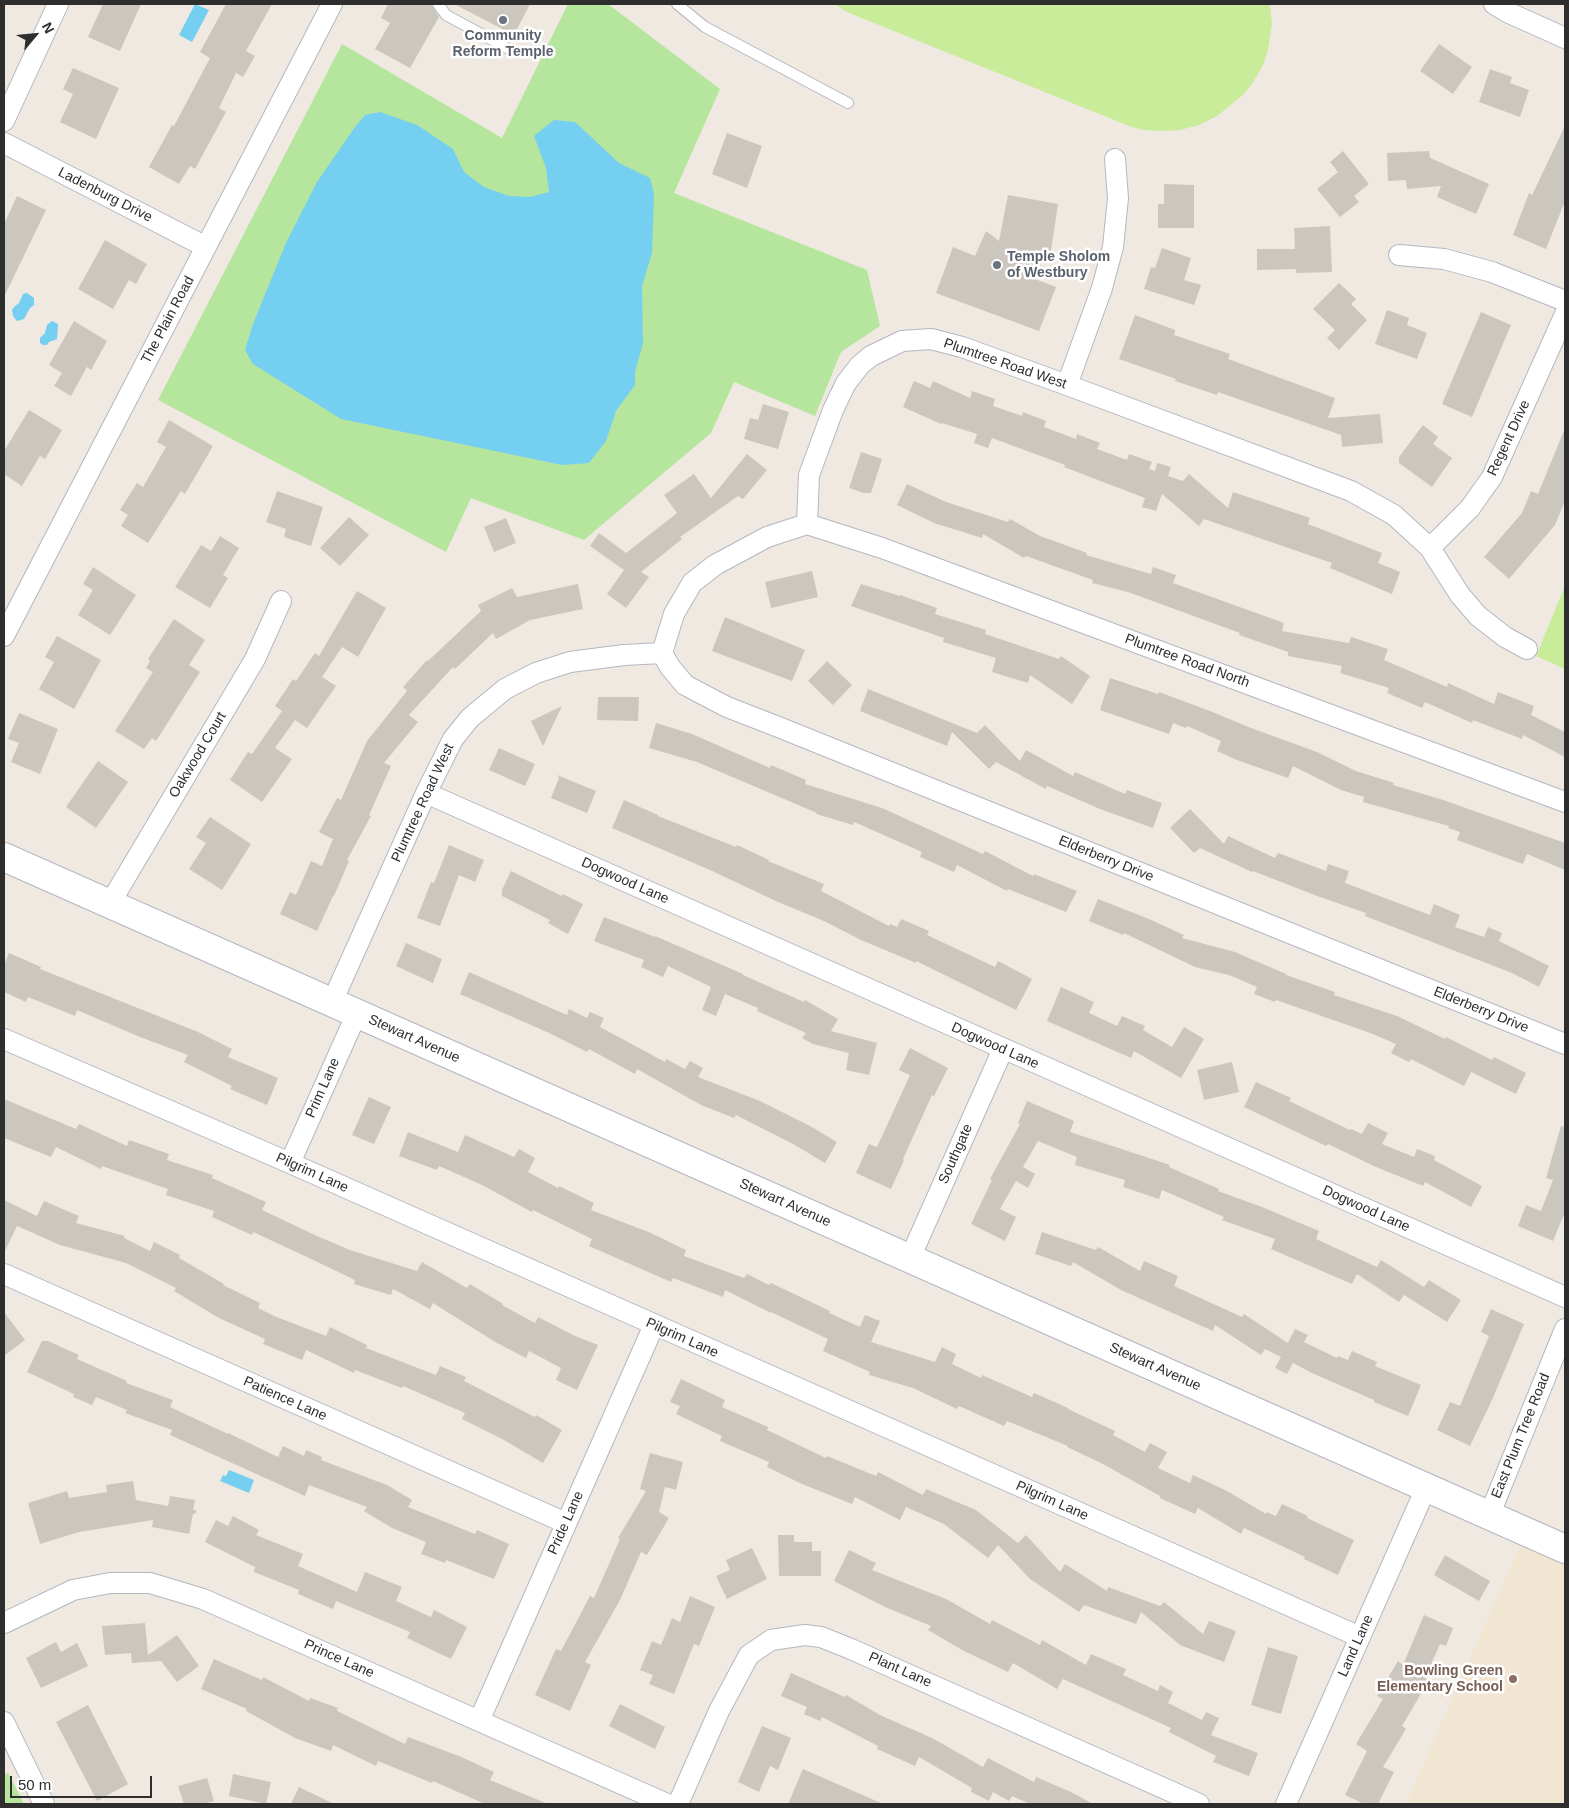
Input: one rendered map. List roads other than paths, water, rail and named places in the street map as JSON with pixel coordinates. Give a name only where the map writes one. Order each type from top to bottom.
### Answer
[{"type":"street","points":[[4,122],[58,4]]},
{"type":"street","name":"The Plain Road","points":[[4,636],[332,4]]},
{"type":"street","points":[[1494,4],[1507,12],[1565,38]]},
{"type":"street","name":"Ladenburg Drive","points":[[4,143],[206,247]]},
{"type":"street","points":[[1067,385],[1102,288],[1113,247],[1118,198],[1114,159]]},
{"type":"street","points":[[1399,255],[1444,259],[1492,272],[1565,301]]},
{"type":"street","name":"Regent Drive","points":[[1430,548],[1470,508],[1492,476],[1565,314]]},
{"type":"street","name":"Plumtree Road West","points":[[807,524],[809,475],[833,410],[846,383],[860,364],[871,356],[902,341],[931,339],[962,347],[1067,385],[1350,491],[1394,515],[1430,548],[1460,595],[1478,616],[1505,637],[1527,649]]},
{"type":"street","points":[[662,653],[674,614],[692,583],[715,565],[767,537],[807,524]]},
{"type":"street","name":"Plumtree Road North","points":[[807,524],[882,548],[1565,802]]},
{"type":"street","name":"Oakwood Court","points":[[109,905],[255,659],[281,601]]},
{"type":"street","name":"Plumtree Road West","points":[[332,1002],[426,793],[453,739],[470,718],[505,689],[536,673],[570,662],[624,655],[662,653]]},
{"type":"street","name":"Elderberry Drive","points":[[662,653],[670,668],[686,684],[727,707],[1565,1044]]},
{"type":"street","name":"Dogwood Lane","points":[[426,793],[1565,1297]]},
{"type":"street","name":"Stewart Avenue","points":[[4,857],[1565,1549]]},
{"type":"street","name":"Prim Lane","points":[[290,1163],[357,1013]]},
{"type":"street","name":"Pilgrim Lane","points":[[4,1039],[290,1163],[1360,1637]]},
{"type":"street","name":"Southgate","points":[[910,1258],[1003,1049]]},
{"type":"street","name":"Patience Lane","points":[[4,1274],[566,1523]]},
{"type":"street","name":"Pride Lane","points":[[479,1721],[654,1325]]},
{"type":"street","name":"East Plum Tree Road","points":[[1489,1516],[1565,1329]]},
{"type":"street","name":"Land Lane","points":[[1286,1804],[1426,1488]]},
{"type":"street","name":"Prince Lane","points":[[4,1623],[73,1590],[110,1583],[150,1583],[203,1599],[667,1804]]},
{"type":"street","name":"Plant Lane","points":[[678,1804],[720,1711],[749,1655],[771,1640],[805,1635],[821,1637],[851,1648],[1199,1804]]},
{"type":"street","points":[[4,1722],[9,1745],[44,1804]]},
{"type":"lane","points":[[438,4],[446,16],[508,48]]},
{"type":"lane","points":[[677,4],[705,27],[848,103]]},
{"type":"water","points":[[195,4],[209,10],[192,42],[179,35]]},
{"type":"water","points":[[380,112],[417,125],[453,149],[464,172],[484,187],[509,196],[530,197],[549,192],[546,168],[534,136],[554,120],[575,122],[619,163],[650,178],[654,194],[652,253],[642,286],[643,343],[635,372],[635,385],[616,411],[606,441],[589,463],[562,465],[341,419],[253,364],[245,350],[253,324],[286,243],[317,182],[355,127],[365,115]]},
{"type":"water","points":[[27,293],[34,298],[34,305],[30,308],[24,319],[17,321],[13,316],[12,310],[19,303],[23,294]]},
{"type":"water","points":[[52,321],[58,324],[57,339],[49,342],[47,345],[43,345],[40,343],[40,338],[45,333],[47,325]]},
{"type":"water","points":[[229,1470],[254,1480],[249,1493],[220,1481]]},
{"type":"place","name":"Community Reform Temple","points":[[503,20]]},
{"type":"place","name":"Temple Sholom of Westbury","points":[[997,265]]},
{"type":"place","name":"Bowling Green Elementary School","points":[[1513,1679]]}]
